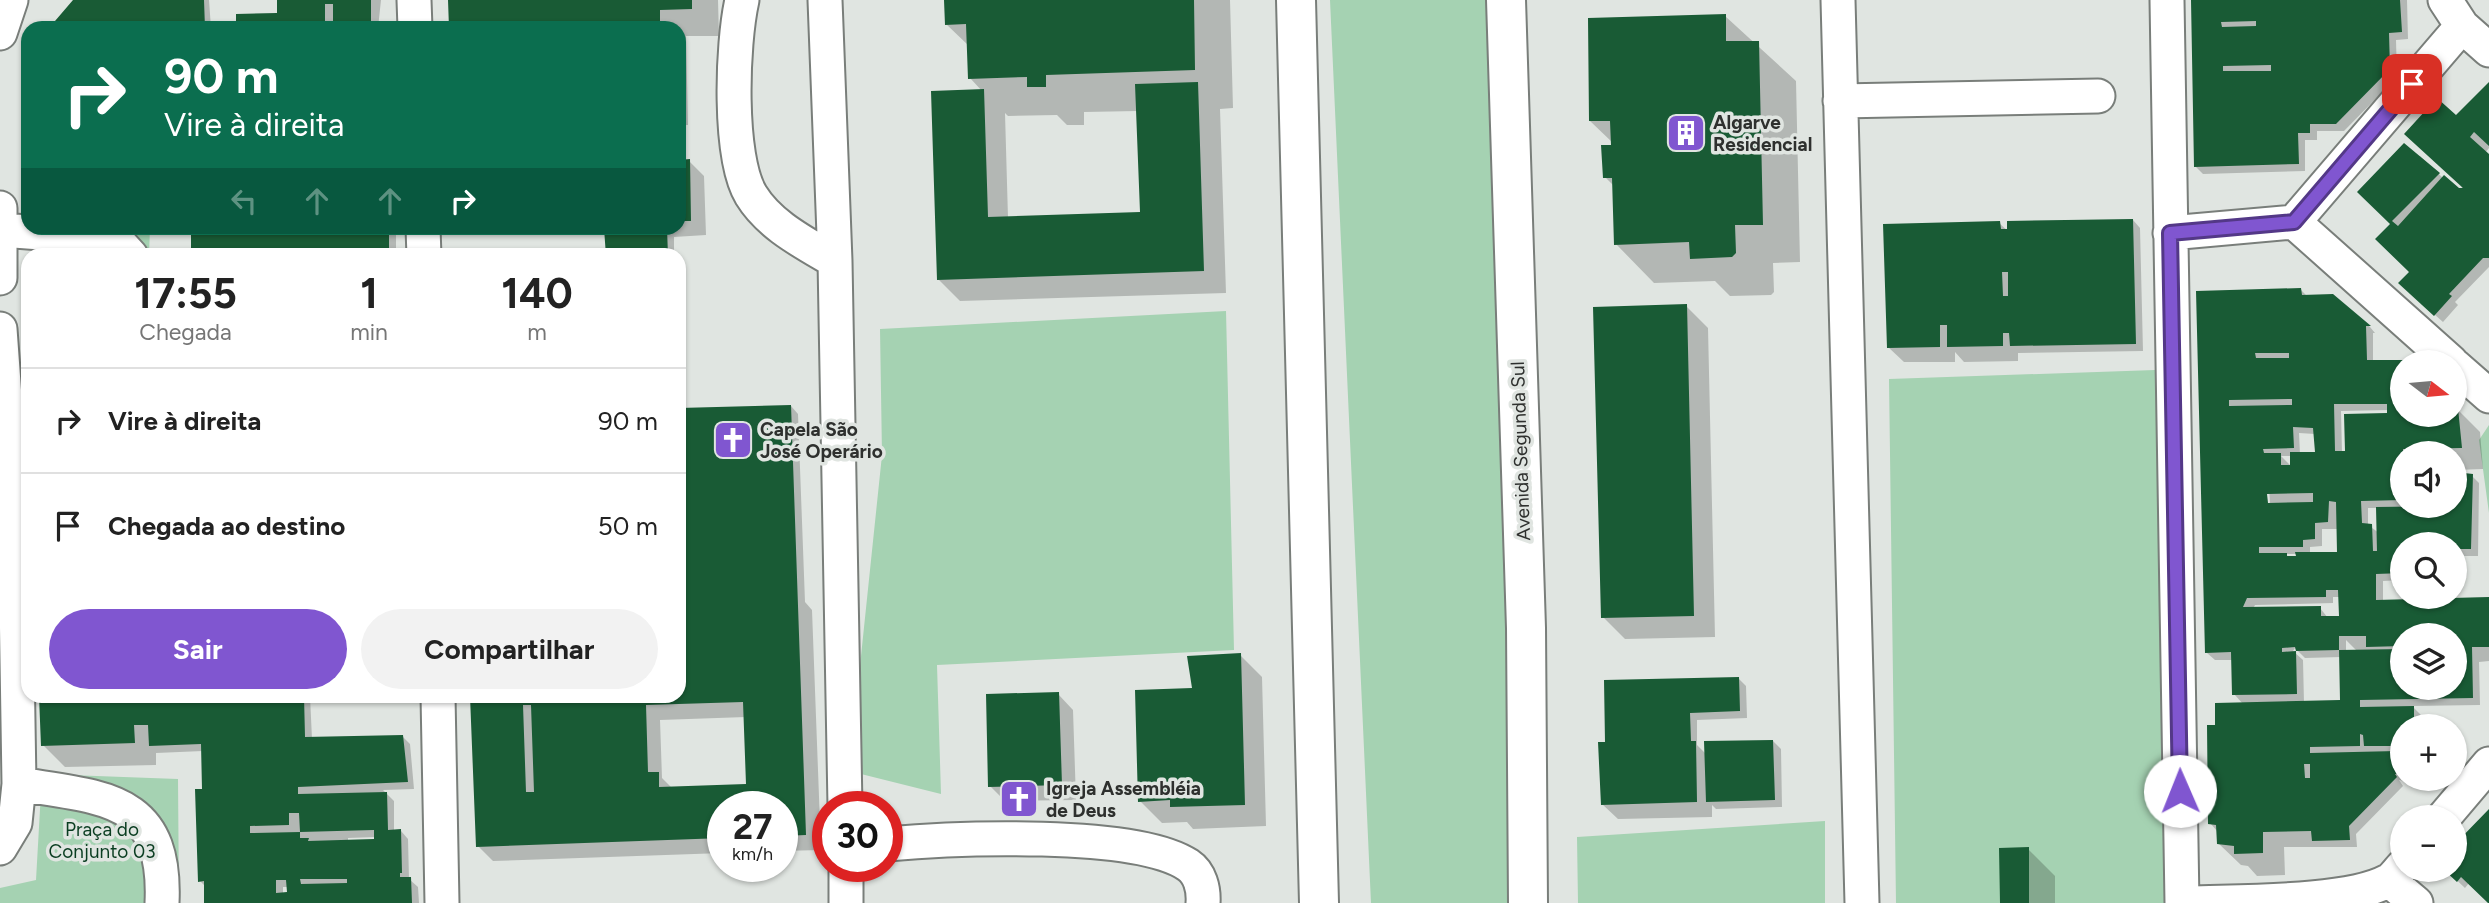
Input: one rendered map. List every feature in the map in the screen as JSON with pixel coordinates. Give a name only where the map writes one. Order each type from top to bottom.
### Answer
[{"type":"main road","points":[[1296,0],[1319,903]]},
{"type":"main road","name":"Avenida Segunda Sul","points":[[1506,0],[1526,628],[1528,903]]},
{"type":"street","points":[[0,33],[11,0]]},
{"type":"street","points":[[414,0],[415,21]]},
{"type":"street","points":[[742,0],[737,20],[733,77],[743,171],[750,194],[779,226],[835,261]]},
{"type":"street","points":[[825,0],[835,261],[845,791]]},
{"type":"street","points":[[1838,0],[1862,903]]},
{"type":"street","points":[[2167,0],[2182,903]]},
{"type":"street","points":[[2294,222],[2454,13],[2489,50]]},
{"type":"street","points":[[1840,101],[2098,96]]},
{"type":"street","points":[[0,278],[1,219],[21,223]]},
{"type":"street","points":[[2170,233],[2294,222],[2438,350]]},
{"type":"street","points":[[90,235],[107,238],[124,248]]},
{"type":"street","points":[[0,329],[21,525]]},
{"type":"street","points":[[2468,377],[2489,396]]},
{"type":"street","points":[[0,848],[15,823],[19,784],[21,617]]},
{"type":"street","points":[[438,703],[443,903]]},
{"type":"street","points":[[2454,805],[2489,764]]},
{"type":"street","points":[[19,784],[89,796],[113,802],[128,811],[146,826],[158,847],[162,903]]},
{"type":"street","points":[[903,842],[957,837],[1054,840],[1131,848],[1175,858],[1191,867],[1202,886],[1203,903]]},
{"type":"street","points":[[2190,903],[2296,899],[2348,892],[2390,875]]},
{"type":"street","points":[[846,882],[846,903]]},
{"type":"street","points":[[2402,882],[2416,903]]},
{"type":"green space","points":[[1330,0],[1489,0],[1514,903],[1371,903]]},
{"type":"green space","points":[[47,235],[150,235],[149,248],[48,248]]},
{"type":"green space","points":[[1226,311],[1234,650],[937,665],[941,794],[849,771],[882,455],[880,329]]},
{"type":"green space","points":[[2155,370],[2162,544],[2167,903],[1896,903],[1889,379]]},
{"type":"green space","points":[[2489,425],[2489,513],[2479,440]]},
{"type":"green space","name":"Praça do Conjunto 03","points":[[42,774],[178,779],[179,903],[0,903],[0,888],[36,880]]},
{"type":"green space","points":[[1825,821],[1825,903],[1578,903],[1577,837]]},
{"type":"building","points":[[73,0],[204,0],[205,21],[55,21]]},
{"type":"building","points":[[277,0],[371,0],[371,21],[333,21],[333,4],[325,4],[325,21],[236,21],[236,14],[277,13]]},
{"type":"building","points":[[448,0],[692,0],[692,9],[660,10],[660,21],[449,21]]},
{"type":"building","points":[[944,0],[1194,0],[1195,70],[1046,75],[1046,87],[1027,87],[1027,77],[968,79],[966,24],[945,25]]},
{"type":"building","points":[[2191,0],[2400,0],[2402,32],[2389,33],[2390,69],[2336,124],[2310,124],[2310,133],[2298,133],[2299,164],[2194,167]],"holes":[[[2256,21],[2256,26],[2222,27],[2221,22]],[[2271,65],[2271,71],[2223,71],[2223,66]]]},
{"type":"building","name":"Algarve Residencial","points":[[1726,14],[1726,41],[1759,41],[1763,225],[1735,225],[1736,253],[1732,257],[1690,259],[1689,242],[1614,245],[1612,178],[1603,178],[1601,145],[1611,145],[1610,121],[1589,121],[1588,18]]},
{"type":"building","points":[[1198,82],[1204,271],[937,280],[931,91],[984,89],[988,217],[1140,212],[1135,84]]},
{"type":"building","points":[[2489,82],[2489,146],[2474,132],[2470,137],[2489,154],[2489,258],[2483,258],[2449,294],[2452,296],[2434,316],[2398,283],[2409,272],[2375,239],[2390,224],[2357,192],[2404,143],[2440,173],[2392,221],[2398,226],[2444,175],[2459,188],[2463,188],[2404,134],[2437,98],[2456,115]]},
{"type":"building","points":[[686,159],[690,159],[691,221],[686,221]]},
{"type":"building","points":[[2133,219],[2136,344],[2010,346],[2009,333],[2003,333],[2003,346],[1947,347],[1947,325],[1940,325],[1940,347],[1887,348],[1883,224],[2000,221],[2001,229],[2007,229],[2007,221]],"holes":[[[2002,272],[2008,272],[2008,296],[2003,296]]]},
{"type":"building","points":[[191,235],[389,235],[389,248],[191,248]]},
{"type":"building","points":[[604,235],[667,235],[668,248],[605,248]]},
{"type":"building","points":[[2301,288],[2302,295],[2333,294],[2371,326],[2366,326],[2367,360],[2390,360],[2390,427],[2460,427],[2461,441],[2390,441],[2390,500],[2361,501],[2362,523],[2372,524],[2373,551],[2377,551],[2376,507],[2390,507],[2390,518],[2467,518],[2467,473],[2473,474],[2471,549],[2467,549],[2467,532],[2390,532],[2390,573],[2376,574],[2376,600],[2390,600],[2390,609],[2467,609],[2467,598],[2489,597],[2489,647],[2472,647],[2473,698],[2467,698],[2467,623],[2390,623],[2390,646],[2366,647],[2366,636],[2339,636],[2339,650],[2296,651],[2297,694],[2232,695],[2231,652],[2205,653],[2196,291]],"holes":[[[2255,353],[2289,353],[2289,358],[2256,358]],[[2292,399],[2292,405],[2229,406],[2229,400]],[[2334,404],[2387,404],[2387,413],[2344,414],[2345,451],[2335,451]],[[2293,427],[2313,428],[2315,452],[2290,452],[2290,465],[2281,465],[2281,453],[2264,453],[2263,449],[2294,448]],[[2313,493],[2313,502],[2268,503],[2267,494]],[[2329,501],[2336,502],[2337,552],[2295,552],[2296,556],[2287,556],[2287,553],[2259,553],[2259,547],[2303,547],[2303,540],[2315,539],[2315,523],[2328,522]],[[2326,590],[2338,590],[2339,616],[2321,616],[2321,606],[2243,607],[2247,598],[2326,597]],[[2295,647],[2296,651],[2282,652],[2282,648]]]},
{"type":"building","points":[[1687,304],[1694,616],[1601,618],[1593,307]]},
{"type":"building","points":[[791,405],[806,835],[798,835],[798,791],[707,791],[707,839],[476,847],[470,703],[686,703],[686,408]],"holes":[[[743,702],[746,784],[659,787],[659,772],[648,772],[646,705]],[[523,705],[531,705],[534,792],[526,792]]]},
{"type":"building","points":[[2390,649],[2390,699],[2360,700],[2360,707],[2414,706],[2414,714],[2390,714],[2390,746],[2364,746],[2363,735],[2360,734],[2360,746],[2310,747],[2310,753],[2390,751],[2390,784],[2349,826],[2350,840],[2312,841],[2311,831],[2263,832],[2263,853],[2234,854],[2234,846],[2217,844],[2216,825],[2208,824],[2207,725],[2215,725],[2215,703],[2340,700],[2339,650]],"holes":[[[2304,764],[2310,764],[2310,778],[2305,778]]]},
{"type":"building","points":[[1241,653],[1245,805],[1170,807],[1170,800],[1138,802],[1135,690],[1192,688],[1187,656]]},
{"type":"building","points":[[1739,677],[1740,711],[1690,713],[1691,741],[1696,741],[1697,802],[1601,805],[1598,742],[1605,742],[1604,680]]},
{"type":"building","points":[[1059,692],[1062,785],[988,787],[986,694]]},
{"type":"building","points":[[39,703],[304,703],[305,737],[403,735],[408,782],[298,787],[298,794],[387,792],[388,830],[401,829],[400,877],[411,877],[412,903],[204,903],[204,881],[198,882],[195,789],[202,789],[201,744],[149,746],[148,725],[134,725],[135,743],[41,746]],"holes":[[[289,813],[299,813],[300,832],[250,833],[250,826],[289,825]],[[374,830],[374,839],[308,841],[309,838],[300,838],[300,832]],[[300,879],[347,879],[347,883],[301,884]],[[276,880],[286,880],[287,892],[276,893]]]},
{"type":"building","points":[[1773,740],[1775,800],[1706,802],[1704,741]]},
{"type":"building","points":[[2489,809],[2489,903],[2466,882],[2467,832]]},
{"type":"building","points":[[2029,847],[2029,903],[2000,903],[1999,848]]},
{"type":"place","name":"Algarve Residencial","points":[[1686,133]]},
{"type":"place","name":"Capela São José Operário","points":[[733,440]]},
{"type":"place","name":"Igreja Assembléia de Deus","points":[[1019,799]]},
{"type":"route","points":[[2180,791],[2170,233],[2294,222],[2412,84]]}]
